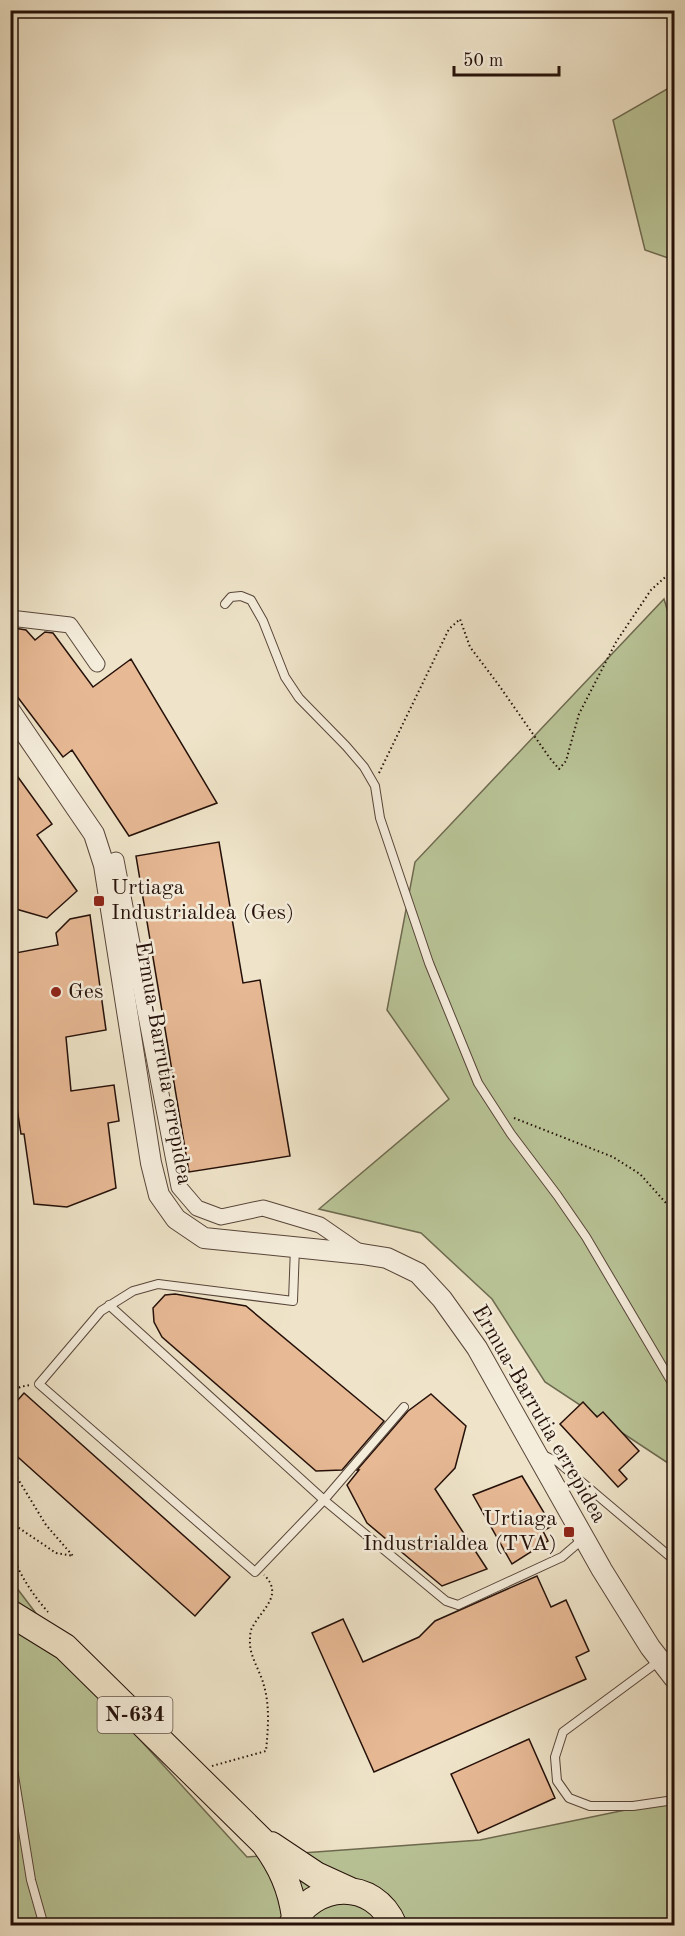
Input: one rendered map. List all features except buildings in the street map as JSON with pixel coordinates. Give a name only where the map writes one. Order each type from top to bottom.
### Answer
[{"type":"highway","name":"N-634","points":[[10,1613],[65,1647],[249,1829]]},
{"type":"highway","points":[[249,1829],[282,1854],[316,1875],[351,1891]]},
{"type":"highway","points":[[249,1829],[264,1843],[286,1878],[292,1897],[293,1921]]},
{"type":"highway","points":[[293,1921],[303,1906],[313,1898],[338,1890],[363,1894],[374,1900],[384,1909],[394,1926]]},
{"type":"street","points":[[10,618],[70,625],[97,664]]},
{"type":"street","name":"Ermua-Barrutia errepidea","points":[[10,711],[94,834],[104,865],[151,1163],[159,1195],[176,1219],[204,1238],[295,1246],[387,1258],[418,1273],[442,1299],[477,1348],[584,1538],[650,1647],[675,1678]]},
{"type":"street","points":[[104,865],[116,860],[179,1187],[197,1208],[221,1217],[263,1208],[320,1225],[362,1254]]},
{"type":"lane","points":[[225,604],[231,597],[241,596],[250,600],[263,621],[285,677],[299,698],[346,746],[364,767],[375,786],[380,818],[429,963],[478,1083],[586,1237],[675,1386]]},
{"type":"lane","points":[[295,1246],[293,1301],[158,1284],[133,1291],[101,1311],[39,1384],[255,1572],[324,1500],[404,1407]]},
{"type":"lane","points":[[109,1305],[324,1500],[446,1601],[459,1605],[562,1557],[584,1538]]},
{"type":"lane","points":[[534,1451],[558,1462],[675,1560]]},
{"type":"lane","points":[[660,1660],[563,1732],[555,1757],[557,1781],[569,1798],[590,1806],[633,1806],[675,1800]]},
{"type":"lane","points":[[10,1751],[31,1880],[44,1926]]},
{"type":"path","points":[[375,786],[382,766],[449,629],[460,619],[470,647],[560,769],[566,761],[579,714],[616,642],[651,590],[675,569]]},
{"type":"path","points":[[496,1111],[613,1157],[640,1174],[675,1212]]},
{"type":"path","points":[[10,1398],[20,1387],[39,1384]]},
{"type":"path","points":[[10,1466],[46,1525],[73,1556],[56,1553],[10,1522]]},
{"type":"path","points":[[10,1550],[17,1569],[52,1621]]},
{"type":"path","points":[[192,1772],[266,1751],[268,1701],[249,1644],[251,1629],[268,1605],[272,1592],[270,1581],[258,1569]]},
{"type":"green space","points":[[674,85],[674,260],[645,250],[613,120]]},
{"type":"green space","points":[[664,599],[674,632],[674,1467],[545,1382],[492,1299],[421,1233],[319,1209],[449,1099],[387,1010],[415,862]]},
{"type":"green space","points":[[10,1579],[91,1686],[247,1857],[480,1840],[674,1800],[674,1925],[11,1925]]},
{"type":"place","name":"Urtiaga Industrialdea (Ges)","points":[[99,901]]},
{"type":"place","name":"Ges","points":[[56,992]]},
{"type":"place","name":"Urtiaga Industrialdea (TVA)","points":[[569,1532]]}]
